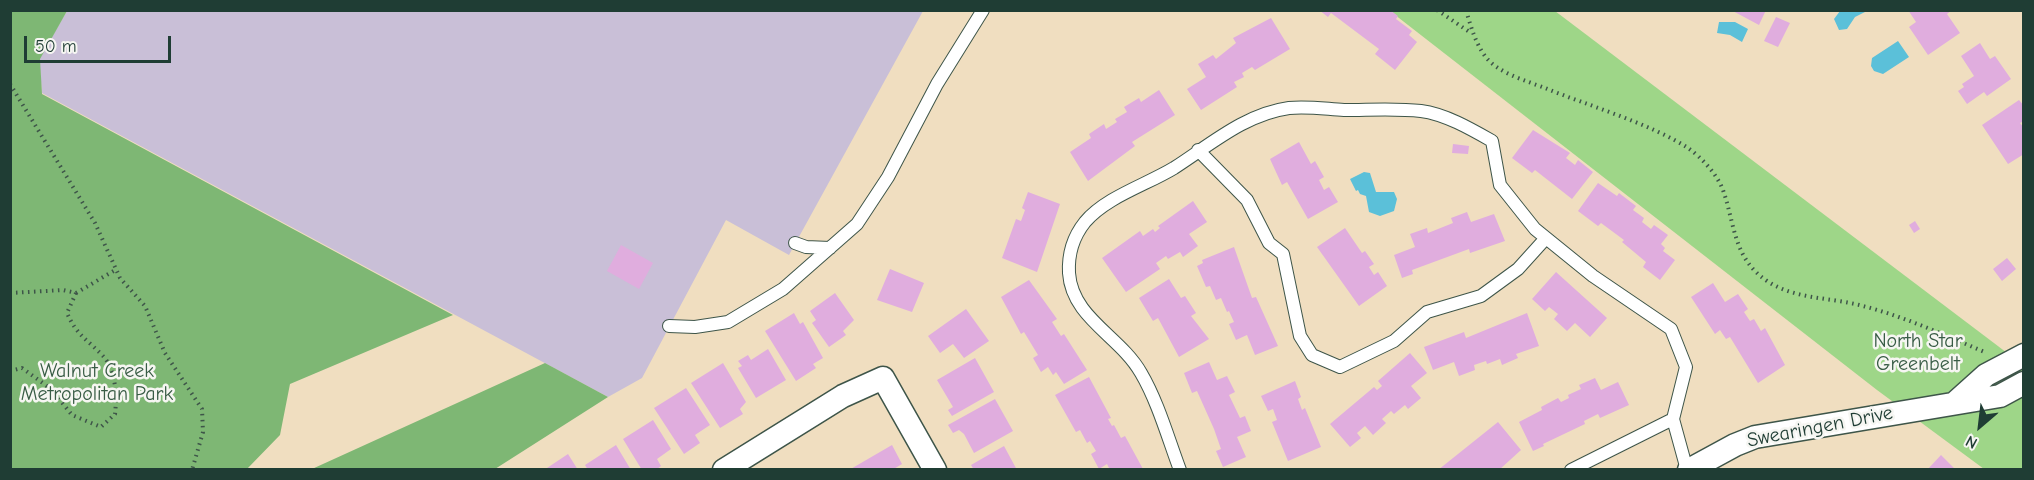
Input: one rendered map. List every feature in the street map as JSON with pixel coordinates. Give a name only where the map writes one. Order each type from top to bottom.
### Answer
[{"type":"street","points":[[1957,402],[1986,375],[2024,355]]},
{"type":"street","points":[[724,470],[843,396],[883,378],[935,470]]},
{"type":"street","name":"Swearingen Drive","points":[[1688,470],[1715,463],[1755,437],[2000,396],[2024,383]]},
{"type":"lane","points":[[669,326],[695,327],[728,322],[783,289],[857,224],[888,177],[937,84],[983,10]]},
{"type":"lane","points":[[1180,470],[1142,375],[1128,352],[1088,317],[1074,297],[1069,273],[1070,253],[1076,236],[1086,220],[1130,190],[1173,168],[1198,150],[1244,123],[1268,112],[1291,108],[1422,111],[1467,128],[1492,141],[1500,184],[1535,229],[1593,276],[1671,329],[1686,367],[1673,419],[1688,470]]},
{"type":"lane","points":[[1198,150],[1248,200],[1269,243],[1282,254],[1300,336],[1312,355],[1340,367],[1394,341],[1427,312],[1481,296],[1518,269],[1546,238]]},
{"type":"lane","points":[[795,243],[806,247],[830,248]]},
{"type":"lane","points":[[1571,470],[1673,419]]},
{"type":"path","points":[[1437,10],[1472,33]]},
{"type":"path","points":[[1466,10],[1472,33],[1486,58],[1515,76],[1660,134],[1689,149],[1714,173],[1722,189],[1735,241],[1746,261],[1767,281],[1798,295],[1862,305],[1902,318],[1992,355]]},
{"type":"path","points":[[10,84],[95,223],[120,278],[145,306],[165,353],[202,409],[203,432],[192,470]]},
{"type":"path","points":[[10,371],[22,368],[51,389],[72,415],[101,427],[115,414],[117,393],[105,358],[75,331],[67,313],[76,293],[117,269]]},
{"type":"path","points":[[10,293],[63,290],[76,293]]},
{"type":"shaded area","points":[[67,11],[923,11],[789,255],[726,220],[642,378],[608,397],[42,93],[39,59]]},
{"type":"green space","name":"Walnut Creek Metropolitan Park","points":[[10,11],[67,11],[40,59],[42,94],[453,315],[290,384],[280,435],[247,469],[11,469]]},
{"type":"green space","name":"North Star Greenbelt","points":[[1390,11],[1555,11],[2023,365],[2023,469],[1984,469],[1877,390]]},
{"type":"green space","points":[[545,363],[608,397],[495,469],[312,469]]},
{"type":"water","points":[[1840,11],[1867,11],[1855,17],[1847,29],[1839,30],[1834,19]]},
{"type":"water","points":[[1719,22],[1735,22],[1748,29],[1742,42],[1730,35],[1717,33]]},
{"type":"water","points":[[1898,41],[1909,57],[1883,74],[1874,71],[1871,66],[1872,58]]},
{"type":"water","points":[[1364,172],[1370,173],[1376,192],[1394,192],[1397,199],[1394,211],[1380,216],[1369,212],[1366,196],[1356,191],[1350,179]]},
{"type":"building","points":[[1319,10],[1390,10],[1398,16],[1396,19],[1412,31],[1409,35],[1417,42],[1395,70],[1375,54],[1379,49],[1331,13],[1328,17]]},
{"type":"building","points":[[1731,10],[1766,10],[1759,25]]},
{"type":"building","points":[[1908,10],[1952,10],[1947,14],[1960,33],[1928,55],[1909,27],[1916,22]]},
{"type":"building","points":[[1776,17],[1790,23],[1778,47],[1764,41]]},
{"type":"building","points":[[1271,18],[1290,49],[1255,70],[1252,67],[1242,73],[1244,77],[1234,82],[1237,87],[1201,110],[1187,89],[1206,77],[1198,64],[1213,55],[1216,59],[1236,43],[1233,38]]},
{"type":"building","points":[[1980,43],[1990,59],[1995,56],[2011,79],[1987,96],[1984,92],[1967,104],[1958,91],[1964,87],[1962,84],[1974,76],[1961,56]]},
{"type":"building","points":[[1159,90],[1175,115],[1132,142],[1135,146],[1088,181],[1070,152],[1091,138],[1089,134],[1104,124],[1106,129],[1117,122],[1115,119],[1127,112],[1124,107],[1139,98],[1141,102]]},
{"type":"building","points":[[2019,100],[2024,106],[2024,121],[2020,123],[2024,128],[2024,154],[2008,164],[1982,125]]},
{"type":"building","points":[[1533,130],[1570,153],[1566,158],[1575,165],[1578,160],[1593,172],[1572,199],[1535,170],[1532,173],[1512,158]]},
{"type":"building","points":[[1299,142],[1311,164],[1315,161],[1324,177],[1319,180],[1324,190],[1329,187],[1338,202],[1308,219],[1287,182],[1282,185],[1270,159]]},
{"type":"building","points":[[1453,144],[1469,146],[1468,154],[1452,153]]},
{"type":"building","points":[[1598,183],[1617,196],[1619,193],[1636,206],[1633,210],[1644,218],[1642,222],[1651,229],[1654,225],[1668,235],[1661,244],[1665,248],[1663,251],[1675,260],[1660,280],[1643,267],[1646,262],[1622,242],[1624,240],[1601,223],[1598,226],[1578,211]]},
{"type":"building","points":[[1028,192],[1060,204],[1037,272],[1002,258],[1016,219],[1021,221],[1025,210],[1022,208]]},
{"type":"building","points":[[1193,201],[1207,222],[1189,234],[1198,246],[1183,257],[1180,252],[1168,259],[1166,256],[1156,263],[1160,269],[1126,292],[1102,258],[1140,231],[1143,236],[1153,229],[1155,232],[1160,228],[1158,226]]},
{"type":"building","points":[[1467,212],[1471,222],[1494,214],[1505,241],[1470,253],[1469,249],[1412,270],[1413,274],[1402,278],[1394,255],[1415,247],[1410,234],[1427,228],[1428,233],[1453,223],[1451,218]]},
{"type":"building","points":[[1915,221],[1920,229],[1914,233],[1909,225]]},
{"type":"building","points":[[1345,228],[1362,253],[1365,251],[1374,264],[1369,267],[1374,275],[1378,272],[1387,286],[1359,306],[1317,247]]},
{"type":"building","points":[[621,245],[653,263],[639,289],[607,271]]},
{"type":"building","points":[[1234,247],[1252,298],[1256,297],[1278,346],[1255,355],[1247,335],[1236,340],[1229,324],[1234,322],[1229,311],[1227,312],[1221,298],[1216,300],[1210,286],[1206,287],[1197,266],[1203,263],[1202,260]]},
{"type":"building","points":[[2007,258],[2016,269],[2002,281],[1993,269]]},
{"type":"building","points":[[890,269],[924,283],[912,312],[877,300]]},
{"type":"building","points":[[1556,272],[1607,318],[1590,337],[1575,323],[1567,331],[1554,319],[1558,314],[1549,307],[1545,311],[1532,299]]},
{"type":"building","points":[[1169,279],[1181,298],[1185,296],[1196,313],[1191,316],[1209,339],[1179,357],[1158,318],[1153,321],[1139,298]]},
{"type":"building","points":[[1029,280],[1057,319],[1052,322],[1061,336],[1064,334],[1087,370],[1064,384],[1056,372],[1053,375],[1048,367],[1041,372],[1033,358],[1038,355],[1024,332],[1021,334],[1001,297]]},
{"type":"building","points":[[1713,283],[1725,302],[1738,294],[1748,309],[1744,312],[1750,321],[1754,319],[1761,331],[1765,328],[1785,365],[1758,383],[1730,337],[1726,339],[1720,330],[1715,334],[1691,297]]},
{"type":"building","points":[[835,293],[854,320],[843,331],[846,335],[829,347],[812,323],[816,320],[810,311]]},
{"type":"building","points":[[966,309],[989,341],[964,358],[953,344],[940,353],[928,336]]},
{"type":"building","points":[[794,313],[800,324],[803,322],[823,358],[813,364],[816,368],[796,381],[765,331]]},
{"type":"building","points":[[1527,313],[1539,346],[1516,354],[1518,358],[1502,365],[1500,359],[1487,364],[1486,361],[1474,365],[1475,370],[1459,376],[1454,362],[1433,370],[1424,347],[1464,332],[1466,338]]},
{"type":"building","points":[[768,349],[786,380],[756,398],[738,368],[742,366],[738,361],[748,355],[751,360]]},
{"type":"building","points":[[1410,353],[1427,373],[1411,386],[1421,398],[1408,409],[1405,405],[1394,414],[1391,411],[1382,419],[1386,423],[1373,435],[1365,426],[1357,433],[1361,438],[1350,447],[1330,424],[1374,387],[1377,390],[1382,386],[1378,381]]},
{"type":"building","points":[[975,358],[994,392],[952,416],[948,410],[953,407],[937,380]]},
{"type":"building","points":[[1209,362],[1217,380],[1227,376],[1235,392],[1229,395],[1240,418],[1245,416],[1251,431],[1237,437],[1246,457],[1223,467],[1216,451],[1221,449],[1214,429],[1197,391],[1192,393],[1184,373]]},
{"type":"building","points":[[723,363],[746,402],[740,409],[743,414],[720,428],[691,383]]},
{"type":"building","points":[[1089,377],[1111,418],[1108,419],[1112,426],[1114,425],[1121,438],[1125,436],[1143,469],[1110,470],[1107,464],[1099,469],[1091,454],[1096,451],[1090,441],[1087,443],[1080,430],[1076,432],[1055,395]]},
{"type":"building","points":[[1595,378],[1601,390],[1618,382],[1629,405],[1600,418],[1598,414],[1584,421],[1585,424],[1533,451],[1519,422],[1542,410],[1541,407],[1558,398],[1561,402],[1569,398],[1568,395],[1581,389],[1579,385]]},
{"type":"building","points":[[1295,381],[1301,397],[1298,399],[1302,410],[1305,408],[1321,447],[1288,461],[1272,422],[1277,420],[1273,409],[1268,411],[1261,396]]},
{"type":"building","points":[[686,388],[710,425],[695,435],[700,443],[684,454],[654,408]]},
{"type":"building","points":[[995,399],[1013,431],[974,453],[964,434],[959,430],[953,433],[948,425]]},
{"type":"building","points":[[653,420],[671,449],[657,459],[661,466],[656,470],[642,470],[623,439]]},
{"type":"building","points":[[1498,422],[1521,450],[1499,470],[1438,470]]},
{"type":"building","points":[[616,445],[631,470],[588,470],[585,465]]},
{"type":"building","points":[[892,445],[902,464],[892,470],[849,470]]},
{"type":"building","points":[[1004,446],[1017,470],[974,470],[971,465]]},
{"type":"building","points":[[568,454],[578,470],[544,470]]},
{"type":"building","points":[[1941,455],[1956,470],[1927,470]]}]
